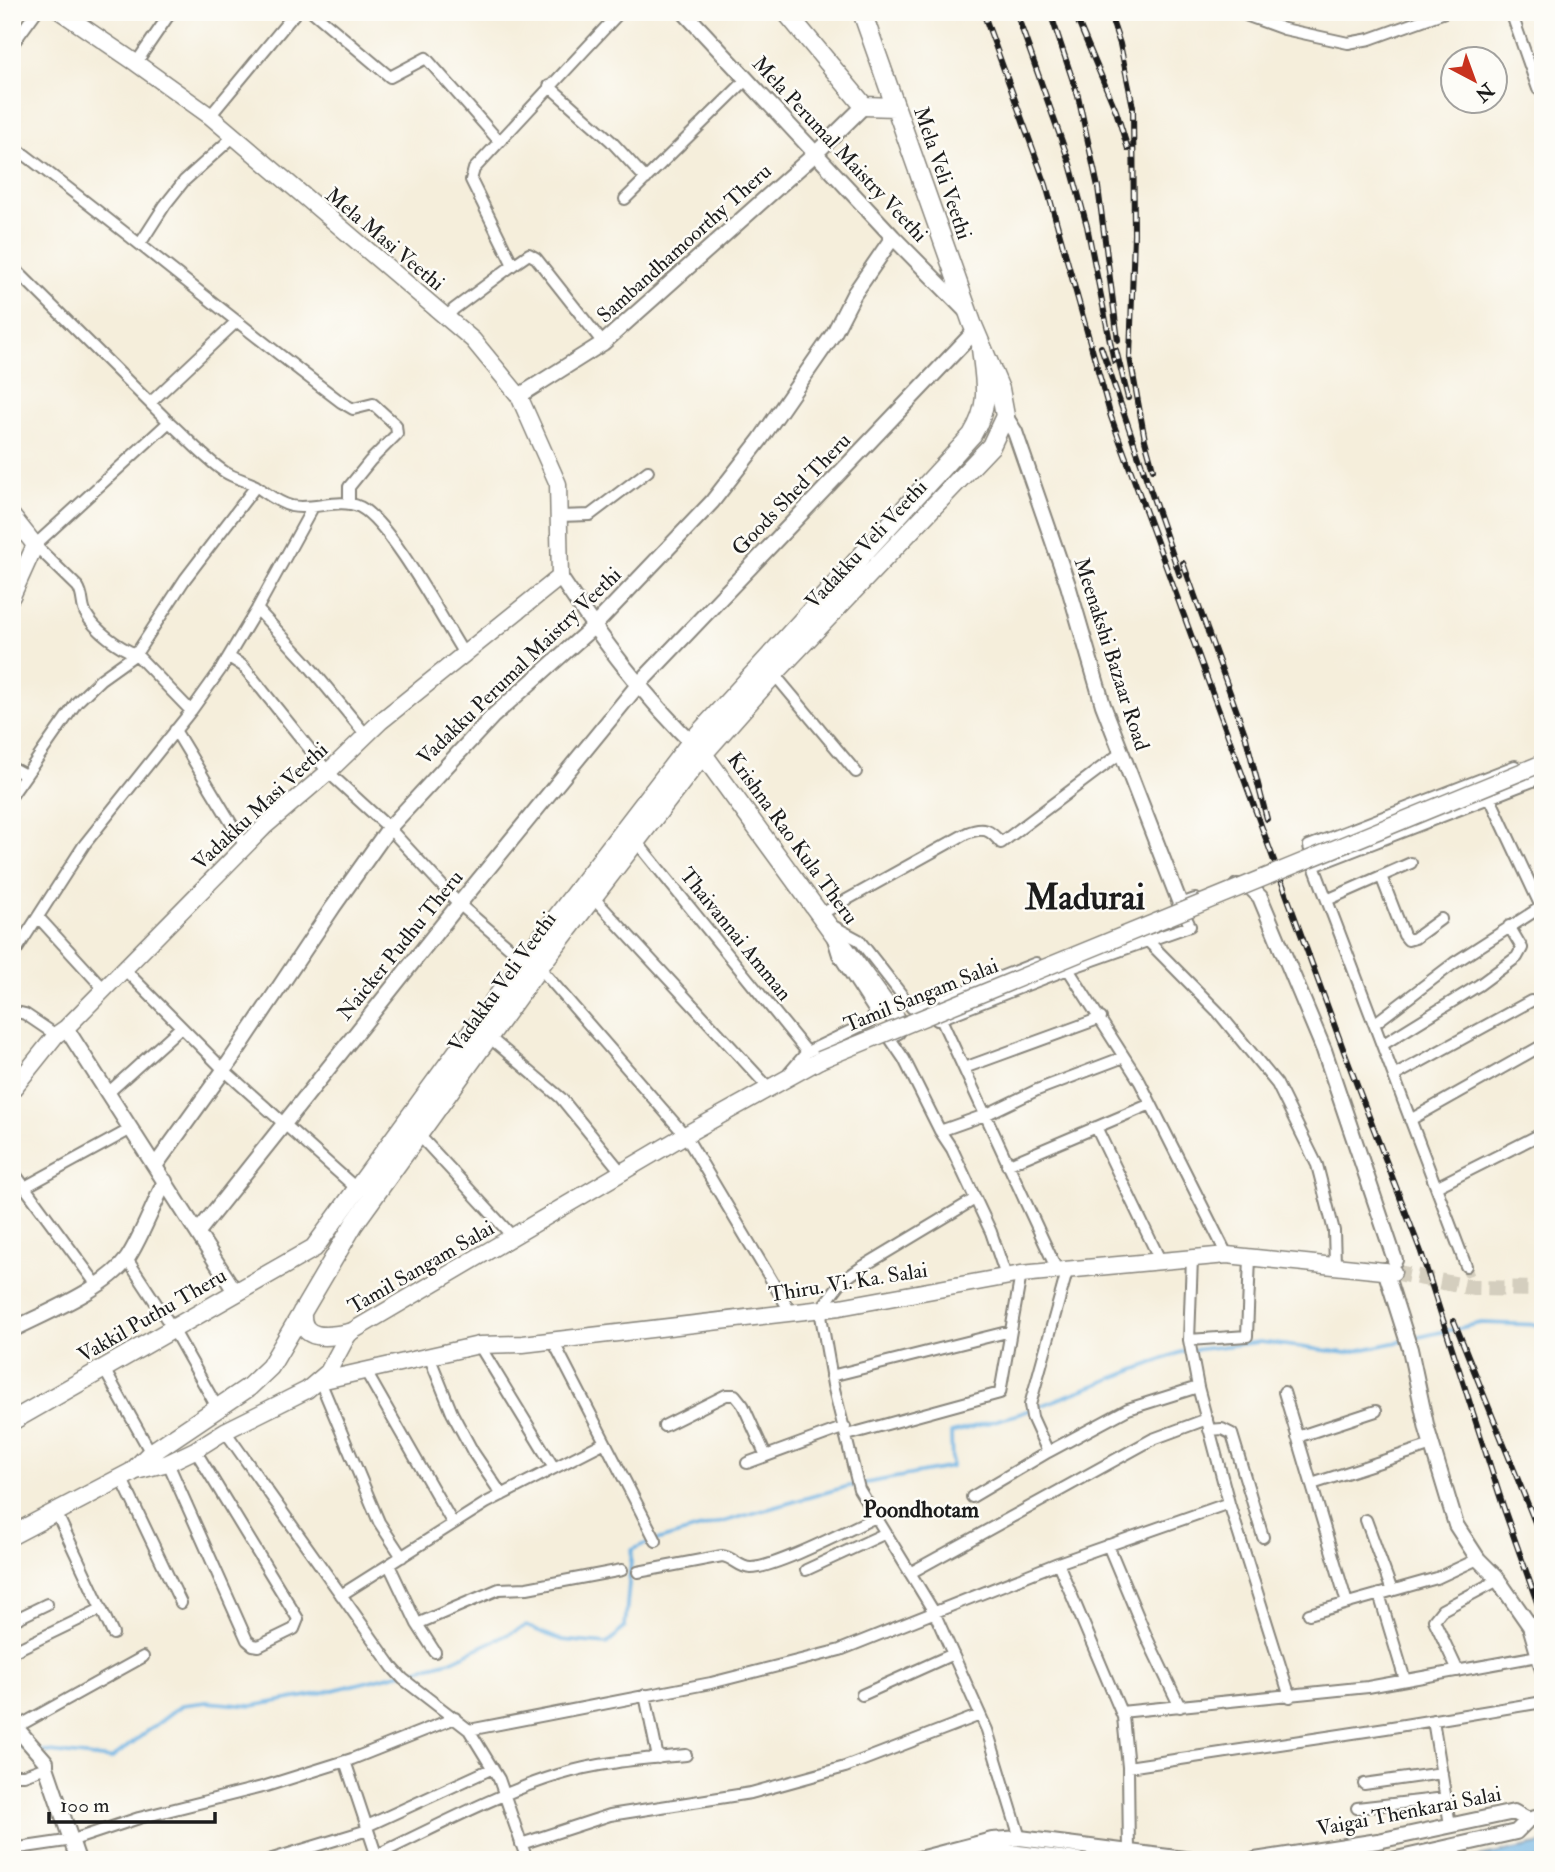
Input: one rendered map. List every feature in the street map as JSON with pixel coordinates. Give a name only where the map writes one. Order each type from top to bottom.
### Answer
[{"type":"main road","points":[[786,12],[864,106],[895,107]]},
{"type":"main road","name":"Mela Veli Veethi","points":[[862,12],[968,313],[1000,389],[1005,416]]},
{"type":"main road","name":"Mela Masi Veethi","points":[[68,14],[210,116],[473,340],[519,396],[558,484],[561,577]]},
{"type":"main road","name":"Mela Veli Veethi","points":[[972,435],[981,421],[986,395],[978,340]]},
{"type":"main road","points":[[972,435],[1005,416]]},
{"type":"main road","name":"Vadakku Veli Veethi","points":[[12,1535],[126,1475],[151,1453],[249,1387],[270,1367],[354,1224],[489,1037],[532,963],[593,897],[636,841],[697,748],[774,674],[991,446],[1005,416]]},
{"type":"main road","name":"Vadakku Veli Veethi","points":[[314,1248],[697,748],[972,435]]},
{"type":"main road","points":[[12,516],[35,545],[12,596]]},
{"type":"main road","name":"Vadakku Masi Veethi","points":[[12,1090],[61,1031],[265,825],[328,772],[366,735],[561,577]]},
{"type":"main road","name":"Krishna Rao Kula Theru","points":[[697,748],[846,949],[895,1031]]},
{"type":"main road","name":"Tamil Sangam Salai","points":[[349,1333],[776,1084],[813,1056],[895,1031],[1543,764]]},
{"type":"main road","points":[[314,1248],[325,1258],[328,1269]]},
{"type":"main road","name":"Vakkil Puthu Theru","points":[[12,1421],[314,1248]]},
{"type":"main road","name":"Thiru. Vi. Ka. Salai","points":[[320,1381],[479,1345],[553,1341],[820,1310],[1014,1275],[1063,1269],[1227,1255],[1391,1267]]},
{"type":"main road","points":[[302,1312],[302,1321],[309,1332],[316,1336],[349,1333]]},
{"type":"main road","points":[[126,1475],[168,1463],[307,1390],[328,1372],[349,1333]]},
{"type":"street","points":[[12,45],[36,12]]},
{"type":"street","points":[[136,63],[170,12]]},
{"type":"street","points":[[210,116],[296,12]]},
{"type":"street","points":[[313,12],[390,77],[426,58],[499,141]]},
{"type":"street","points":[[513,265],[471,180],[474,169],[620,12]]},
{"type":"street","name":"Mela Perumal Maistry Veethi","points":[[684,12],[893,237],[968,313]]},
{"type":"street","points":[[1245,12],[1248,16],[1284,29],[1348,43],[1370,39],[1446,12]]},
{"type":"street","points":[[1511,12],[1538,89],[1543,90]]},
{"type":"street","points":[[625,199],[746,80]]},
{"type":"street","points":[[549,86],[611,141],[646,179]]},
{"type":"street","name":"Sambandhamoorthy Theru","points":[[519,396],[603,343],[815,154],[864,106]]},
{"type":"street","points":[[140,244],[184,181],[233,137]]},
{"type":"street","points":[[12,145],[341,402],[353,409],[373,404],[396,425],[397,435],[370,461],[349,487],[348,504]]},
{"type":"street","name":"Vadakku Perumal Maistry Veethi","points":[[155,1166],[389,828],[493,716],[593,627],[712,502],[834,333],[854,294],[893,237]]},
{"type":"street","points":[[446,318],[454,309],[529,254],[536,258],[603,343]]},
{"type":"street","points":[[12,266],[169,422],[226,472],[256,486],[277,502],[313,508],[334,503],[348,504],[367,513],[389,535],[464,654]]},
{"type":"street","points":[[150,403],[236,322]]},
{"type":"street","name":"Goods Shed Theru","points":[[638,685],[978,340]]},
{"type":"street","name":"Meenakshi Bazaar Road","points":[[1005,416],[1015,432],[1068,585],[1103,705],[1181,906]]},
{"type":"street","points":[[169,422],[35,545],[78,587],[83,594],[85,612],[94,624],[127,651],[136,654],[191,711]]},
{"type":"street","points":[[559,516],[590,515],[648,471]]},
{"type":"street","points":[[12,795],[77,702],[101,679],[136,654],[185,579],[256,486]]},
{"type":"street","points":[[12,957],[84,845],[191,711],[229,657],[313,508]]},
{"type":"street","points":[[561,577],[593,627],[638,685],[697,748]]},
{"type":"street","points":[[257,609],[305,661],[366,735]]},
{"type":"street","points":[[229,657],[243,666],[328,772],[389,828],[459,904],[532,963],[685,1135],[791,1313]]},
{"type":"street","points":[[774,674],[856,772]]},
{"type":"street","name":"Naicker Pudhu Theru","points":[[198,1232],[459,904],[638,685]]},
{"type":"street","points":[[175,730],[244,846]]},
{"type":"street","points":[[825,919],[967,832],[983,828],[990,831],[1001,843],[1122,752]]},
{"type":"street","points":[[1466,1266],[1314,866],[1309,846],[1543,755]]},
{"type":"street","points":[[12,768],[25,775]]},
{"type":"street","points":[[1314,866],[1543,777]]},
{"type":"street","points":[[1374,1024],[1454,963],[1509,926],[1542,909],[1490,798]]},
{"type":"street","name":"Thaivannai Amman","points":[[636,841],[813,1056]]},
{"type":"street","points":[[1327,900],[1411,863]]},
{"type":"street","points":[[1381,876],[1408,940],[1441,919]]},
{"type":"street","points":[[825,919],[859,940],[912,1008],[919,1009],[1181,906],[1241,885],[1250,887],[1260,898],[1324,1051],[1391,1267],[1432,1445],[1456,1525],[1478,1559],[1498,1580],[1530,1626],[1541,1663],[1458,1671],[1290,1697],[1121,1712]]},
{"type":"street","points":[[593,897],[776,1084]]},
{"type":"street","points":[[747,1463],[846,1431],[1000,1393],[1011,1331],[1014,1275],[904,1059],[895,1031],[941,1019],[1068,969],[1190,926],[1181,906]]},
{"type":"street","points":[[39,918],[104,989]]},
{"type":"street","points":[[813,1056],[871,1021],[875,1012],[838,956],[825,919]]},
{"type":"street","points":[[1382,1045],[1479,985],[1517,957],[1522,948],[1509,926]]},
{"type":"street","points":[[1147,940],[1218,1012],[1277,1084],[1317,1165],[1334,1231],[1335,1264]]},
{"type":"street","points":[[124,969],[224,1070],[357,1189]]},
{"type":"street","points":[[1068,969],[1101,1018],[1152,1104],[1227,1255]]},
{"type":"street","points":[[1394,1076],[1531,1001]]},
{"type":"street","points":[[12,1011],[25,1014],[61,1031],[108,1093],[236,1293]]},
{"type":"street","points":[[964,1068],[1101,1018]]},
{"type":"street","points":[[941,1019],[1007,1166],[1063,1269],[1030,1405],[1032,1417],[1048,1452]]},
{"type":"street","points":[[108,1093],[181,1027]]},
{"type":"street","points":[[489,1037],[561,1098],[623,1174]]},
{"type":"street","points":[[1410,1120],[1543,1045]]},
{"type":"street","points":[[940,1131],[985,1115],[1037,1090],[1124,1056]]},
{"type":"street","points":[[1007,1166],[1152,1104]]},
{"type":"street","points":[[1096,1127],[1160,1260]]},
{"type":"street","points":[[25,1187],[131,1129]]},
{"type":"street","points":[[1436,1187],[1543,1133]]},
{"type":"street","points":[[419,1135],[513,1237]]},
{"type":"street","points":[[12,1170],[97,1285]]},
{"type":"street","points":[[12,1330],[97,1285],[113,1273],[127,1259],[165,1181]]},
{"type":"street","points":[[975,1199],[842,1281],[820,1310],[831,1376],[858,1484],[934,1612],[980,1715],[1020,1838]]},
{"type":"street","points":[[1189,1340],[1247,1336],[1250,1257]]},
{"type":"street","points":[[1192,1258],[1189,1340],[1198,1387],[1229,1503],[1290,1697]]},
{"type":"street","points":[[127,1259],[173,1329],[218,1409]]},
{"type":"street","points":[[831,1376],[1011,1331]]},
{"type":"street","points":[[553,1341],[656,1541]]},
{"type":"street","points":[[479,1345],[554,1468]]},
{"type":"street","points":[[429,1356],[452,1413],[472,1452],[502,1495]]},
{"type":"street","points":[[104,1369],[151,1453]]},
{"type":"street","points":[[365,1370],[453,1524]]},
{"type":"street","points":[[320,1381],[379,1522],[402,1557]]},
{"type":"street","points":[[972,1497],[1128,1409],[1198,1387]]},
{"type":"street","points":[[1284,1392],[1347,1603]]},
{"type":"street","points":[[664,1426],[726,1395],[735,1395],[743,1405],[766,1456]]},
{"type":"street","points":[[1297,1437],[1376,1411]]},
{"type":"street","points":[[910,1573],[1153,1439],[1208,1424],[1232,1434],[1263,1537]]},
{"type":"street","points":[[225,1431],[393,1668],[403,1679],[470,1730],[493,1768],[505,1795],[527,1860]]},
{"type":"street","points":[[341,1595],[502,1495],[605,1442]]},
{"type":"street","points":[[1312,1484],[1432,1445]]},
{"type":"street","points":[[168,1463],[247,1640],[259,1646],[287,1634],[297,1624],[293,1611],[195,1450]]},
{"type":"street","points":[[126,1475],[181,1603]]},
{"type":"street","points":[[470,1730],[711,1683],[840,1650],[1058,1563],[1229,1503]]},
{"type":"street","points":[[56,1512],[113,1634]]},
{"type":"street","points":[[638,1572],[722,1556],[745,1567],[766,1566],[876,1517]]},
{"type":"street","points":[[1366,1520],[1392,1591]]},
{"type":"street","points":[[807,1570],[886,1533]]},
{"type":"street","points":[[1108,1545],[1147,1638],[1180,1707]]},
{"type":"street","points":[[1309,1614],[1437,1578],[1478,1559]]},
{"type":"street","points":[[1058,1563],[1121,1712],[1128,1767],[1129,1853]]},
{"type":"street","points":[[389,1565],[417,1624],[435,1652]]},
{"type":"street","points":[[417,1624],[499,1589],[527,1588],[622,1570]]},
{"type":"street","points":[[1458,1671],[1434,1620],[1442,1610],[1498,1580]]},
{"type":"street","points":[[1379,1594],[1405,1680]]},
{"type":"street","points":[[12,1621],[47,1604]]},
{"type":"street","points":[[12,1652],[101,1609]]},
{"type":"street","points":[[862,1695],[953,1654]]},
{"type":"street","points":[[78,1860],[46,1765],[14,1725],[143,1657]]},
{"type":"street","points":[[645,1695],[658,1758]]},
{"type":"street","points":[[1128,1767],[1543,1702]]},
{"type":"street","points":[[521,1843],[610,1815],[751,1793],[833,1770],[980,1715]]},
{"type":"street","points":[[12,1849],[73,1840],[139,1818],[266,1786],[345,1761],[456,1718]]},
{"type":"street","points":[[1433,1720],[1450,1825]]},
{"type":"street","points":[[345,1761],[377,1857],[505,1795],[575,1770],[601,1764],[686,1755]]},
{"type":"street","points":[[12,1775],[24,1775],[46,1765]]},
{"type":"street","points":[[269,1860],[367,1828],[493,1768]]},
{"type":"street","points":[[1364,1784],[1442,1773]]},
{"type":"street","points":[[1357,1808],[1446,1798]]},
{"type":"street","name":"Vaigai Thenkarai Salai","points":[[1255,1860],[1378,1841],[1514,1812],[1528,1820]]},
{"type":"street","name":"Vaigai Thenkarai Salai","points":[[1392,1860],[1516,1832],[1528,1820],[1543,1816]]},
{"type":"street","points":[[915,1860],[992,1840],[1020,1838],[1192,1860]]},
{"type":"street","points":[[970,1860],[1000,1851],[1078,1860]]},
{"type":"water","points":[[1543,1842],[1543,1860],[1464,1860],[1538,1845]]},
{"type":"waterway","points":[[1410,1339],[1481,1323],[1543,1325]]},
{"type":"waterway","points":[[41,1751],[111,1759],[182,1705],[207,1702],[252,1706],[313,1695],[450,1661],[526,1626],[561,1640],[607,1644],[625,1627],[632,1550],[642,1545],[845,1487],[952,1467],[951,1433],[1019,1414],[1184,1351],[1260,1342],[1346,1353],[1403,1341]]},
{"type":"waterway","points":[[12,1746],[27,1748]]},
{"type":"tunnel","points":[[1466,1266],[1474,1288]]},
{"type":"tunnel","points":[[1393,1272],[1474,1288],[1543,1289]]},
{"type":"railway","points":[[983,12],[1046,185],[1111,417],[1345,1054],[1421,1252],[1505,1512],[1543,1619]]},
{"type":"railway","points":[[1016,12],[1070,164],[1087,226],[1114,361]]},
{"type":"railway","points":[[1050,12],[1078,96],[1098,187],[1118,340]]},
{"type":"railway","points":[[1074,12],[1116,111],[1128,149]]},
{"type":"railway","points":[[1109,12],[1120,44],[1133,107],[1134,234],[1130,358],[1153,469]]},
{"type":"railway","points":[[1101,347],[1180,576]]},
{"type":"railway","points":[[1116,350],[1128,398]]},
{"type":"railway","points":[[1183,563],[1245,734],[1267,819]]},
{"type":"railway","points":[[1454,1321],[1543,1542]]},
{"type":"district","name":"Madurai","points":[[1085,897]]},
{"type":"district","name":"Poondhotam","points":[[921,1509]]}]
